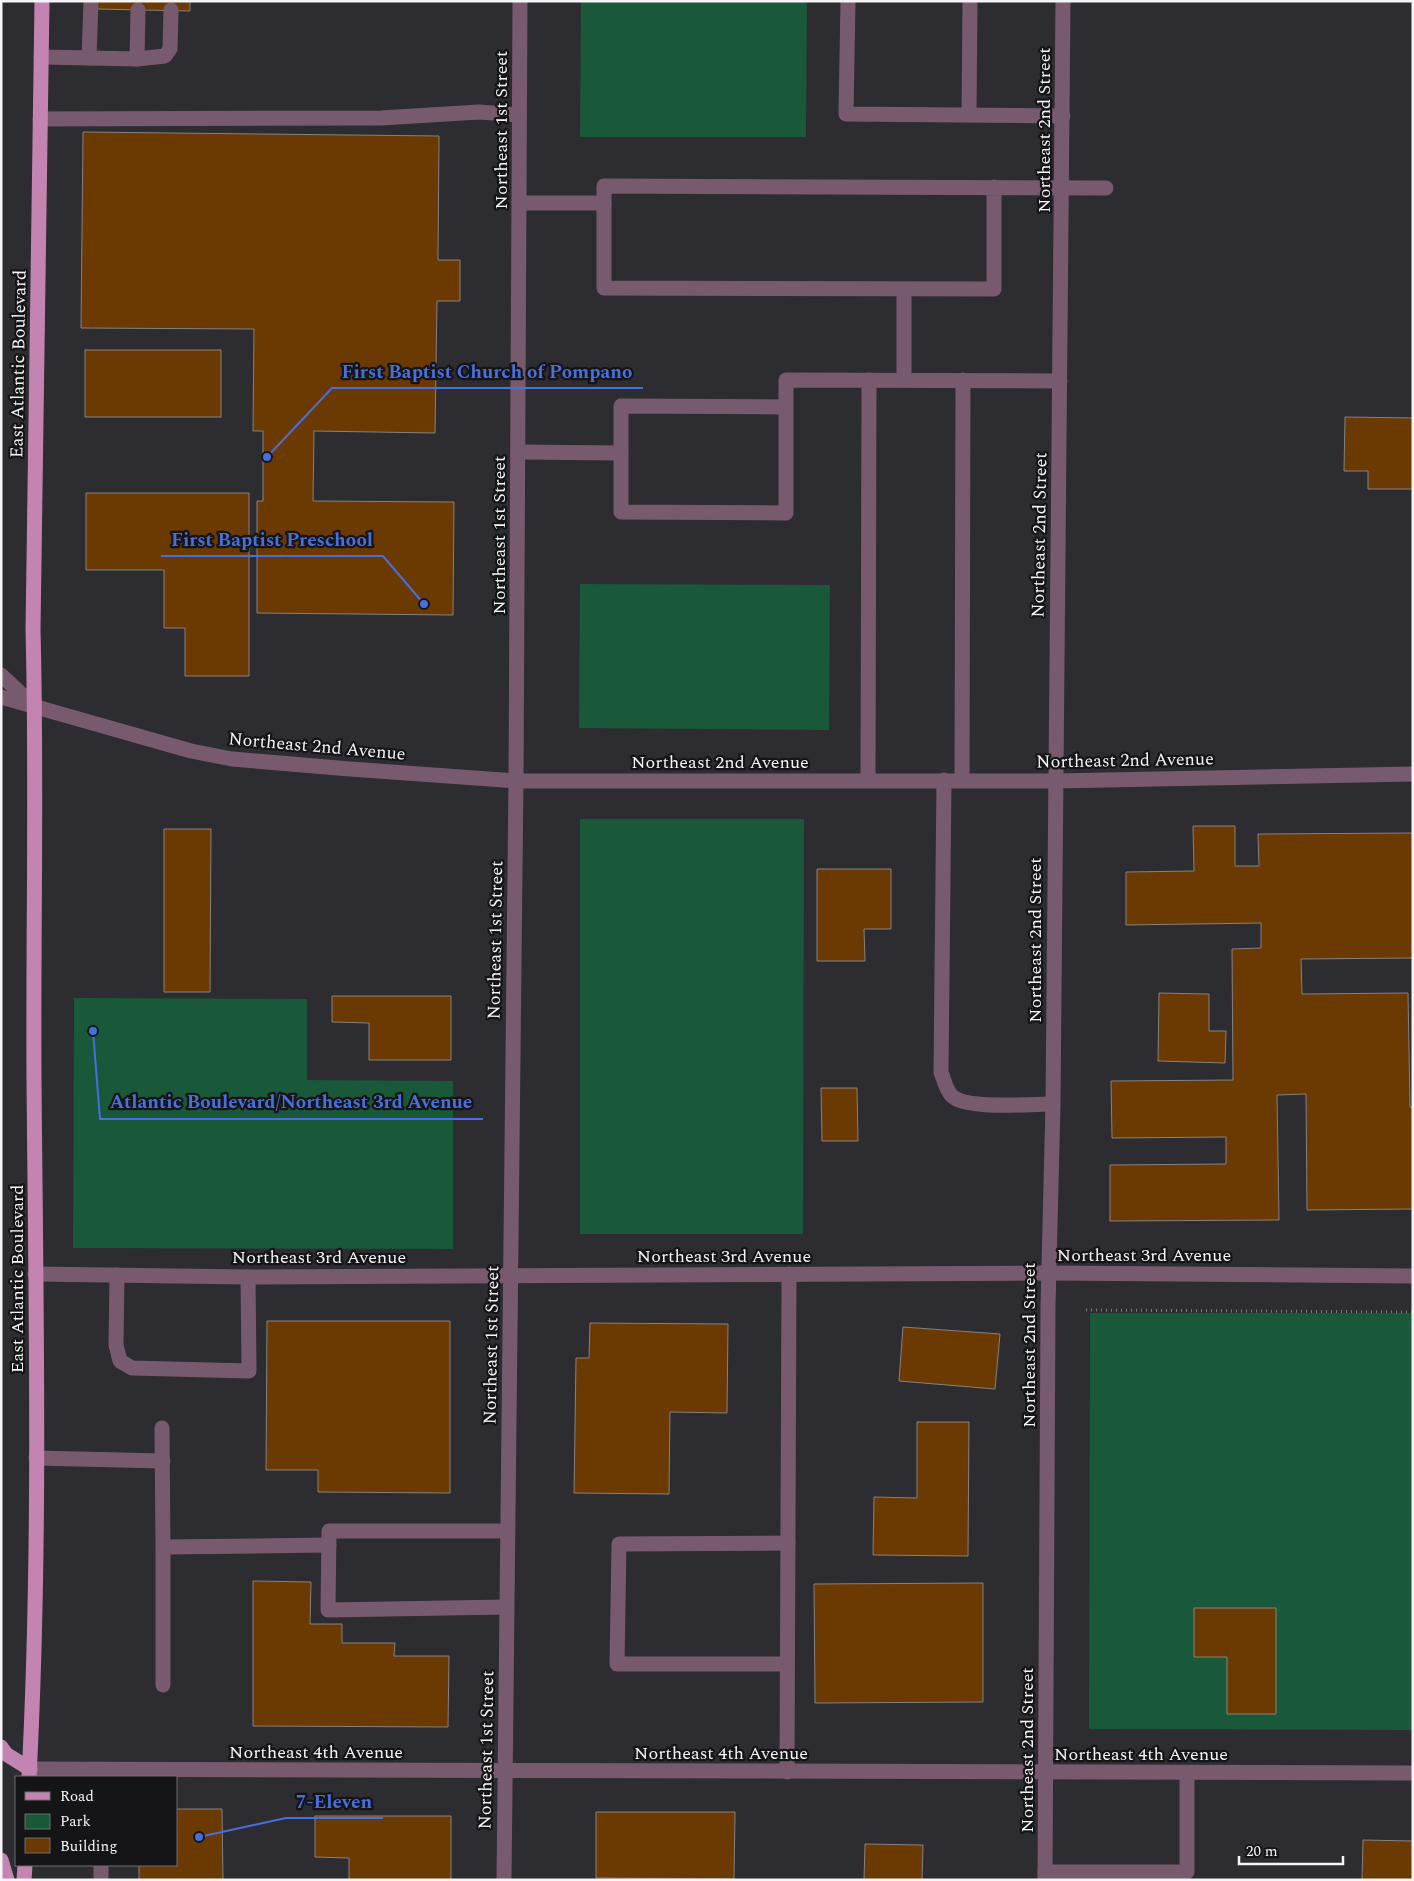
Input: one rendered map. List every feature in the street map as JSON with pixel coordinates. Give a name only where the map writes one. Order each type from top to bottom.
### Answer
[{"type":"main road","name":"East Atlantic Boulevard","points":[[29,1773],[33,1690],[36,1458],[35,707],[33,630],[42,1]]},
{"type":"main road","points":[[1,1747],[6,1754],[29,1773]]},
{"type":"main road","points":[[1,1860],[7,1880]]},
{"type":"main road","points":[[24,1880],[25,1866]]},
{"type":"street","points":[[89,58],[90,1]]},
{"type":"street","name":"Northeast 1st Street","points":[[504,1880],[516,780],[520,1]]},
{"type":"street","points":[[848,1],[846,114],[1063,116]]},
{"type":"street","points":[[968,115],[970,1]]},
{"type":"street","name":"Northeast 2nd Street","points":[[1045,1876],[1048,1273],[1053,1104],[1063,1]]},
{"type":"street","points":[[137,59],[138,10]]},
{"type":"street","points":[[41,57],[137,59],[166,56],[170,49],[171,10]]},
{"type":"street","points":[[40,119],[381,118],[479,112],[519,115]]},
{"type":"street","points":[[994,187],[994,289],[604,288],[604,186],[994,187],[1106,188]]},
{"type":"street","points":[[519,203],[604,203]]},
{"type":"street","points":[[904,289],[904,380]]},
{"type":"street","points":[[786,406],[621,406],[621,512],[786,512],[786,406],[786,380],[1060,381]]},
{"type":"street","points":[[868,780],[869,380]]},
{"type":"street","points":[[962,780],[963,380]]},
{"type":"street","points":[[518,452],[621,453]]},
{"type":"street","points":[[1,675],[35,707]]},
{"type":"street","name":"Northeast 2nd Avenue","points":[[1,698],[191,752],[232,759],[516,780],[1055,781],[1413,774]]},
{"type":"street","points":[[944,780],[941,1072],[943,1078],[952,1097],[962,1102],[977,1105],[1053,1104]]},
{"type":"street","name":"Northeast 3rd Avenue","points":[[35,1274],[248,1277],[1048,1273],[1413,1276]]},
{"type":"street","points":[[787,1772],[789,1274]]},
{"type":"street","points":[[117,1275],[116,1345],[120,1361],[132,1368],[248,1371],[248,1277]]},
{"type":"street","points":[[162,1428],[163,1685]]},
{"type":"street","points":[[36,1458],[163,1460]]},
{"type":"street","points":[[506,1607],[328,1610],[329,1531],[507,1532]]},
{"type":"street","points":[[787,1664],[617,1664],[619,1544],[788,1543]]},
{"type":"street","points":[[163,1547],[329,1545]]},
{"type":"street","name":"Northeast 4th Avenue","points":[[29,1773],[505,1771],[1413,1773]]},
{"type":"street","points":[[1045,1876],[1187,1872],[1187,1773]]},
{"type":"street","points":[[101,1866],[101,1880]]},
{"type":"path","points":[[1086,1310],[1413,1312]]},
{"type":"green space","points":[[581,1],[807,1],[806,137],[580,137]]},
{"type":"green space","points":[[580,584],[830,585],[829,730],[579,728]]},
{"type":"green space","points":[[580,819],[804,819],[803,1234],[580,1234]]},
{"type":"green space","points":[[74,998],[307,999],[307,1080],[453,1081],[453,1249],[73,1248]]},
{"type":"green space","points":[[1090,1313],[1413,1313],[1413,1730],[1089,1729]]},
{"type":"building","points":[[97,1],[190,1],[190,11],[97,9]]},
{"type":"building","points":[[83,132],[439,136],[438,260],[460,260],[460,301],[437,301],[435,433],[314,431],[313,501],[454,502],[453,615],[257,613],[257,501],[263,501],[263,431],[253,431],[254,329],[81,328]]},
{"type":"building","points":[[85,350],[221,350],[221,417],[85,417]]},
{"type":"building","points":[[1345,417],[1413,418],[1413,489],[1368,489],[1368,471],[1344,471]]},
{"type":"building","points":[[86,493],[249,493],[249,676],[185,676],[185,628],[164,628],[164,570],[86,570]]},
{"type":"building","points":[[1193,826],[1235,826],[1235,866],[1259,866],[1258,834],[1413,833],[1413,958],[1301,959],[1302,994],[1408,993],[1410,1107],[1413,1107],[1413,1209],[1307,1210],[1306,1094],[1277,1095],[1279,1220],[1110,1221],[1110,1165],[1226,1164],[1226,1137],[1112,1138],[1111,1081],[1233,1080],[1232,949],[1261,948],[1261,923],[1126,925],[1126,872],[1194,871]]},
{"type":"building","points":[[164,829],[211,829],[210,992],[164,992]]},
{"type":"building","points":[[817,869],[891,869],[891,929],[864,929],[865,961],[817,961]]},
{"type":"building","points":[[1159,993],[1209,994],[1209,1031],[1226,1031],[1225,1063],[1158,1061]]},
{"type":"building","points":[[332,996],[451,996],[451,1060],[369,1060],[369,1023],[332,1022]]},
{"type":"building","points":[[821,1088],[857,1088],[858,1141],[822,1141]]},
{"type":"building","points":[[267,1321],[450,1321],[450,1493],[318,1492],[318,1470],[266,1470]]},
{"type":"building","points":[[590,1323],[728,1324],[727,1413],[670,1412],[669,1494],[574,1493],[576,1358],[589,1358]]},
{"type":"building","points":[[903,1327],[1000,1334],[995,1389],[899,1381]]},
{"type":"building","points":[[917,1422],[969,1422],[968,1556],[873,1555],[874,1497],[917,1498]]},
{"type":"building","points":[[253,1581],[311,1582],[310,1624],[342,1624],[342,1643],[395,1643],[394,1656],[449,1656],[448,1727],[253,1726]]},
{"type":"building","points":[[983,1583],[983,1702],[815,1703],[814,1584]]},
{"type":"building","points":[[1194,1608],[1276,1608],[1276,1714],[1227,1714],[1227,1657],[1194,1657]]},
{"type":"building","points":[[178,1809],[222,1809],[223,1880],[139,1880],[139,1866],[178,1866]]},
{"type":"building","points":[[596,1812],[735,1812],[734,1879],[596,1878]]},
{"type":"building","points":[[315,1816],[451,1816],[451,1880],[349,1880],[349,1858],[315,1857]]},
{"type":"building","points":[[1363,1840],[1413,1841],[1413,1880],[1362,1880]]},
{"type":"building","points":[[865,1844],[923,1845],[922,1880],[864,1880]]},
{"type":"place","name":"First Baptist Church of Pompano","points":[[267,457]]},
{"type":"place","name":"First Baptist Preschool","points":[[424,604]]},
{"type":"place","name":"Atlantic Boulevard/Northeast 3rd Avenue","points":[[93,1031]]},
{"type":"place","name":"7-Eleven","points":[[199,1837]]}]
